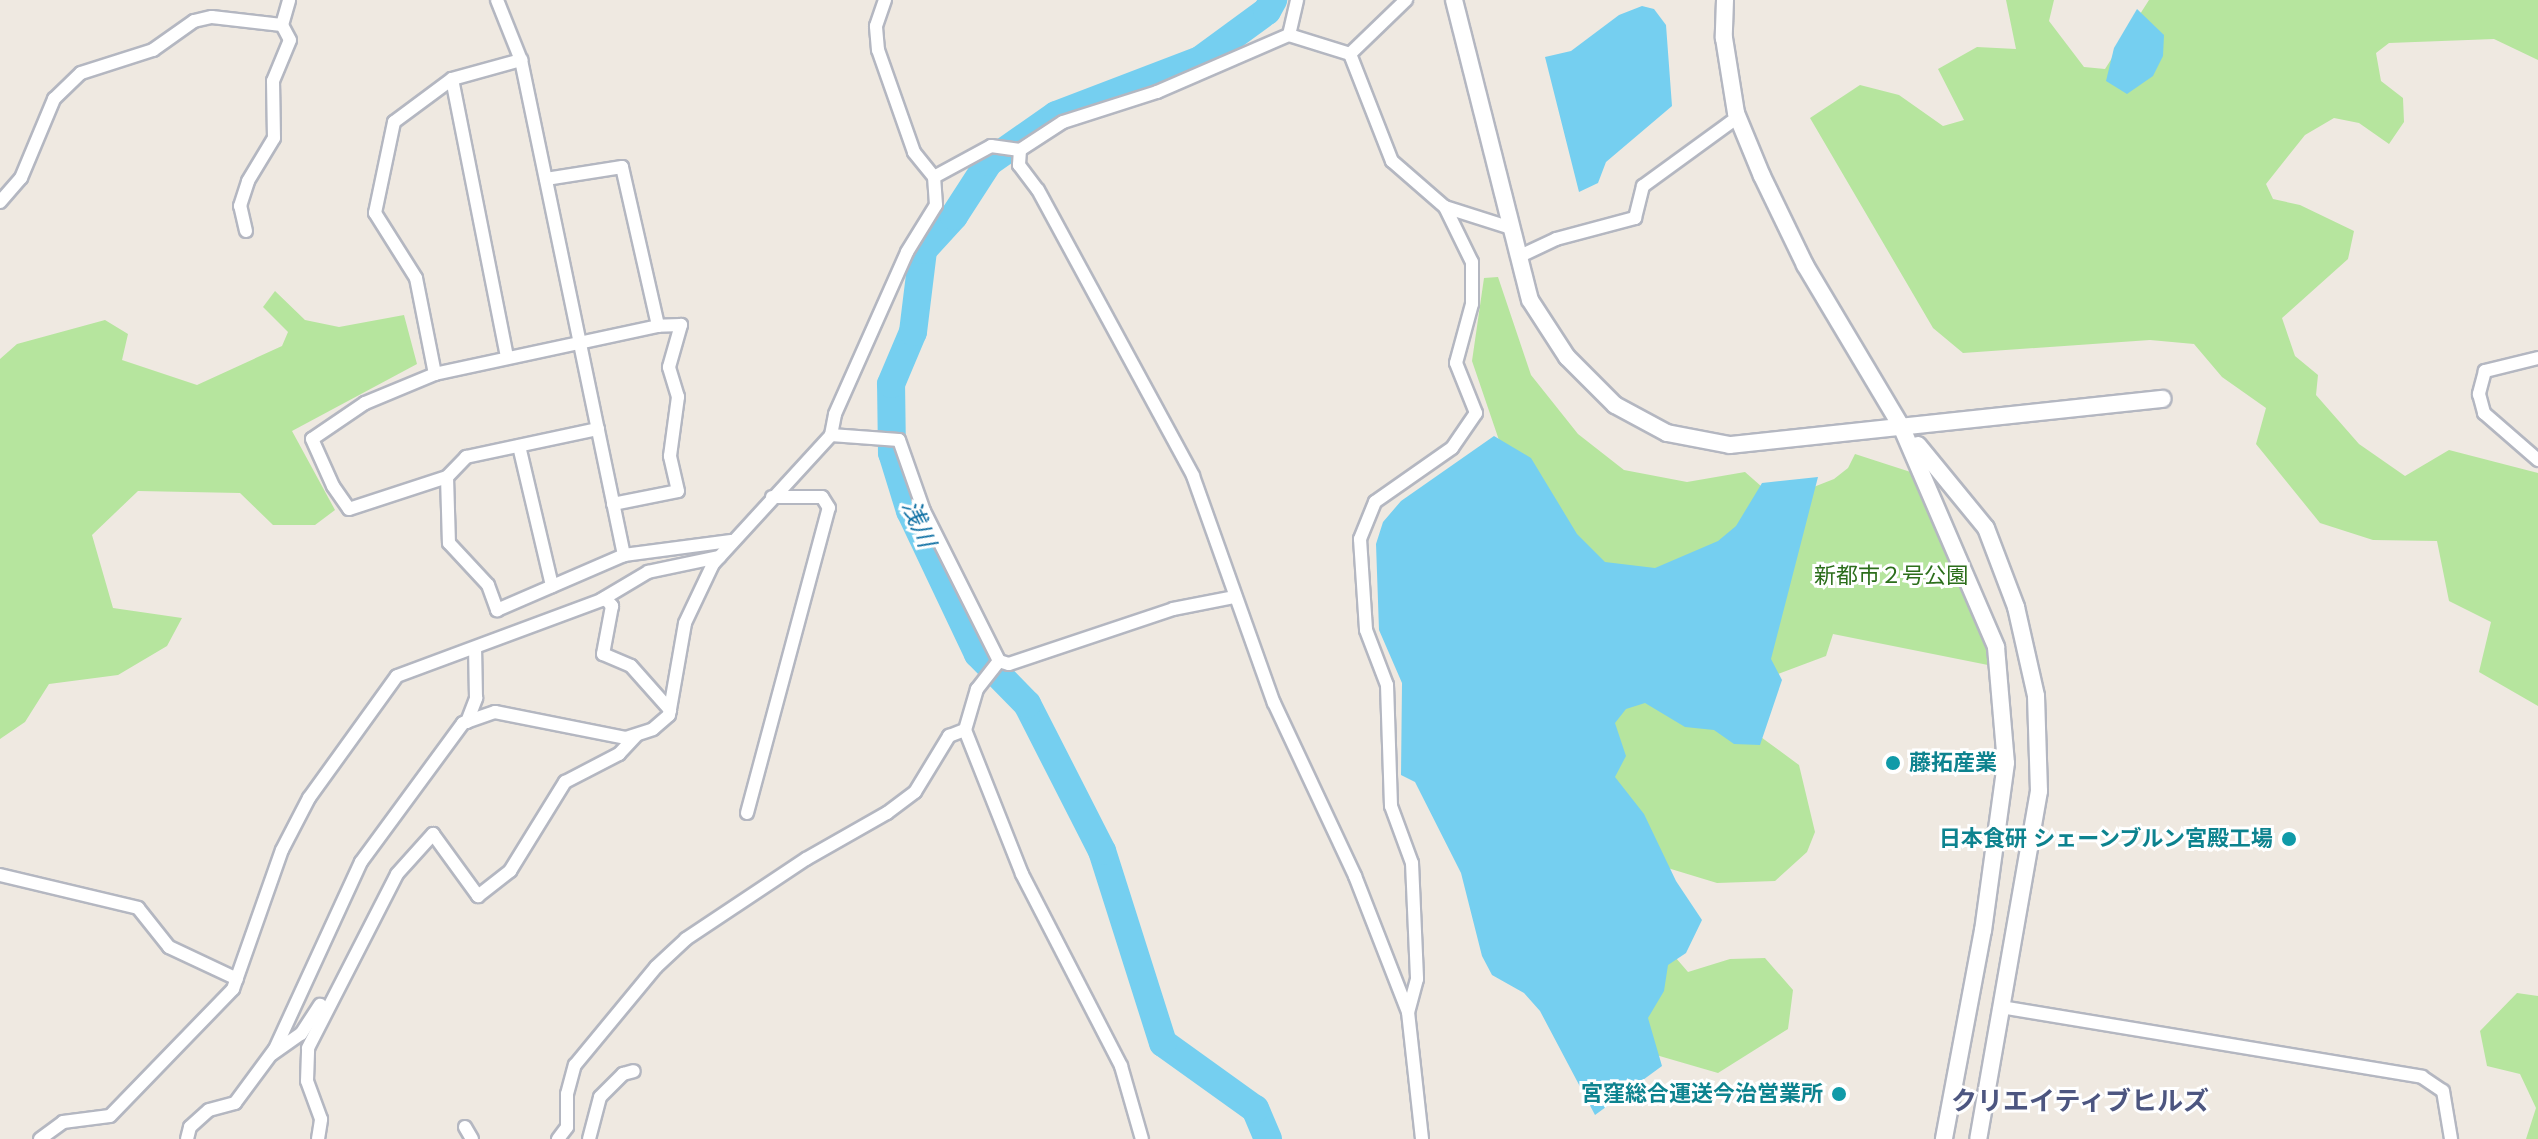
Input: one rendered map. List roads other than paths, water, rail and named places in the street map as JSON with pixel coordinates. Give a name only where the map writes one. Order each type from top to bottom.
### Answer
[{"type":"street","points":[[246,231],[240,206],[248,181],[274,138],[273,81],[290,40],[282,25],[289,0]]},
{"type":"street","points":[[497,0],[521,60],[624,555]]},
{"type":"street","points":[[467,722],[495,712],[626,738],[653,729],[670,710],[685,623],[719,557],[831,435],[835,414],[907,252],[936,205],[934,177],[914,152],[878,50],[876,26],[885,0]]},
{"type":"street","points":[[1289,35],[1297,0]]},
{"type":"street","points":[[1350,54],[1406,0]]},
{"type":"street","points":[[1454,0],[1508,227],[1530,300],[1567,357],[1615,405],[1667,433],[1730,445],[2163,399]]},
{"type":"street","points":[[1725,0],[1724,38],[1738,117],[1805,265],[1901,426],[1996,647],[2006,763],[1983,930],[1944,1139]]},
{"type":"street","points":[[0,202],[21,178],[54,99],[81,73],[153,50],[203,19],[282,25]]},
{"type":"street","points":[[934,177],[991,146],[1020,150],[1063,122],[1157,92],[1289,35],[1350,54]]},
{"type":"street","points":[[1350,54],[1392,161],[1445,207],[1472,262],[1472,304],[1456,363],[1476,413],[1452,448],[1375,502],[1360,539],[1366,630],[1387,685],[1391,806],[1412,863],[1417,979],[1408,1012]]},
{"type":"street","points":[[435,374],[416,278],[375,213],[394,122],[452,79],[521,60]]},
{"type":"street","points":[[452,79],[507,358]]},
{"type":"street","points":[[1518,257],[1556,239],[1635,218],[1643,186],[1738,117]]},
{"type":"street","points":[[1020,150],[1019,165],[1038,190],[1193,476],[1274,703],[1355,876],[1408,1012],[1422,1139]]},
{"type":"street","points":[[546,179],[622,167],[658,326]]},
{"type":"street","points":[[1445,207],[1508,227]]},
{"type":"street","points":[[598,429],[466,457],[447,477],[349,509],[333,486],[312,439],[365,403],[435,374],[658,326],[681,325],[669,367],[678,397],[670,456],[678,491],[613,504]]},
{"type":"street","points":[[2536,455],[2484,413],[2479,394],[2485,371],[2538,358]]},
{"type":"street","points":[[1901,426],[1986,528],[2016,607],[2036,696],[2039,791],[1978,1139]]},
{"type":"street","points":[[831,435],[899,440],[924,511],[999,661],[1009,664],[1173,609],[1235,597]]},
{"type":"street","points":[[519,446],[552,586]]},
{"type":"street","points":[[447,477],[449,543],[488,585],[497,610],[624,555],[731,541]]},
{"type":"street","points":[[747,813],[829,508],[822,497],[772,497]]},
{"type":"street","points":[[40,1139],[63,1122],[110,1116],[130,1100],[237,979],[282,850],[349,738],[397,676],[605,598],[648,572],[684,560],[719,557]]},
{"type":"street","points":[[605,598],[612,606],[603,654],[631,666],[670,710]]},
{"type":"street","points":[[187,1139],[190,1127],[209,1110],[235,1103],[270,1056],[361,862],[467,722],[476,698],[475,648]]},
{"type":"street","points":[[999,661],[977,689],[965,730],[1022,874],[1121,1066],[1142,1139]]},
{"type":"street","points":[[558,1139],[567,1127],[575,1065],[656,967],[686,939],[758,891],[887,813],[915,792],[949,736],[965,730]]},
{"type":"street","points":[[270,1056],[301,1034],[372,931],[397,874],[433,834],[478,896],[510,871],[565,782],[619,754],[637,734]]},
{"type":"street","points":[[0,875],[138,908],[169,947],[237,979]]},
{"type":"street","points":[[318,1139],[321,1119],[307,1081],[308,1048],[336,985]]},
{"type":"street","points":[[2001,1007],[2422,1077],[2443,1091],[2451,1139]]},
{"type":"street","points":[[589,1139],[600,1097],[623,1074],[634,1071]]},
{"type":"street","points":[[465,1127],[472,1139]]},
{"type":"water","points":[[1642,6],[1654,9],[1666,25],[1672,106],[1606,162],[1598,183],[1579,192],[1545,57],[1571,51],[1619,15]]},
{"type":"water","points":[[2137,9],[2164,35],[2163,56],[2153,76],[2127,94],[2106,81],[2114,48]]},
{"type":"water","points":[[1494,436],[1531,458],[1577,534],[1605,562],[1655,568],[1718,541],[1736,526],[1762,483],[1818,477],[1771,659],[1782,680],[1760,745],[1734,744],[1714,730],[1685,727],[1645,703],[1626,709],[1615,723],[1626,756],[1615,777],[1644,814],[1676,881],[1702,920],[1686,953],[1668,965],[1664,991],[1648,1018],[1662,1066],[1595,1115],[1540,1011],[1524,993],[1492,975],[1482,956],[1461,873],[1415,782],[1401,775],[1402,683],[1379,630],[1376,544],[1383,522],[1401,501]]},
{"type":"waterway","name":"浅川","points":[[1268,1139],[1255,1109],[1163,1043],[1102,851],[1027,704],[978,654],[910,511],[892,453],[891,384],[913,332],[923,250],[954,216],[989,162],[1056,115],[1200,60],[1267,11],[1273,0]]},
{"type":"place","name":"藤拓産業","points":[[1893,763]]},
{"type":"place","name":"日本食研 シェーンブルン宮殿工場","points":[[2289,839]]},
{"type":"place","name":"宮窪総合運送今治営業所","points":[[1839,1094]]},
{"type":"district","name":"クリエイティブヒルズ","points":[[2080,1102]]},
{"type":"park label","name":"新都市２号公園","points":[[1891,576]]}]
